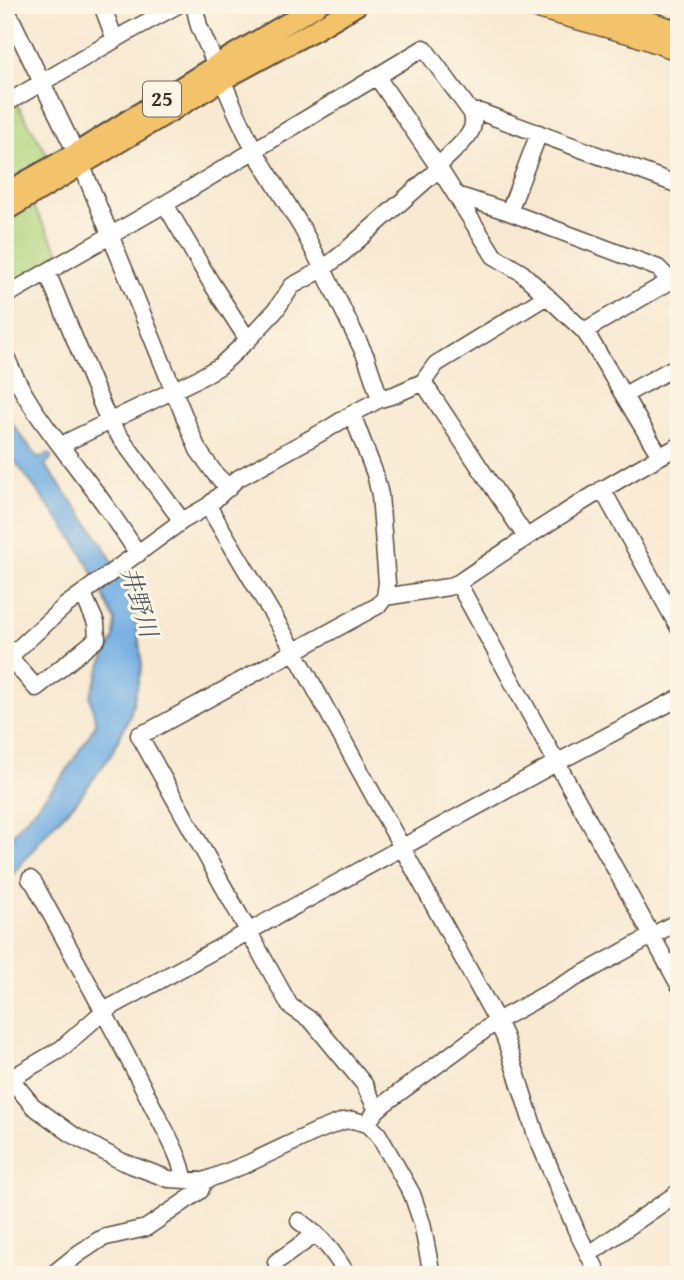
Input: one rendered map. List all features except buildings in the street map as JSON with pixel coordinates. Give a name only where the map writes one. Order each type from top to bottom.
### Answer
[{"type":"highway","points":[[528,5],[634,34],[679,50]]},
{"type":"highway","points":[[596,5],[679,32]]},
{"type":"main road","name":"25","points":[[5,211],[79,159],[219,72],[318,5]]},
{"type":"main road","name":"25","points":[[219,72],[315,30],[357,5]]},
{"type":"main road","name":"25","points":[[5,193],[79,159]]},
{"type":"street","points":[[102,5],[115,40]]},
{"type":"street","points":[[5,104],[178,5]]},
{"type":"street","points":[[194,5],[199,26],[254,150],[302,228],[323,269],[366,357],[380,399]]},
{"type":"street","points":[[5,6],[79,159],[198,450],[229,488]]},
{"type":"street","points":[[5,296],[165,204],[424,48],[475,120],[473,130],[437,165],[433,174],[342,254],[323,269],[292,286],[275,311],[220,366],[69,441],[62,447]]},
{"type":"street","points":[[377,77],[494,256],[522,273],[592,341],[660,456]]},
{"type":"street","points":[[471,112],[480,112],[679,186]]},
{"type":"street","points":[[509,212],[539,133]]},
{"type":"street","points":[[457,196],[509,212],[658,268],[675,279],[584,331]]},
{"type":"street","points":[[165,204],[247,341]]},
{"type":"street","points":[[47,272],[109,422],[182,521]]},
{"type":"street","points":[[87,591],[96,623],[97,639],[36,688],[7,654],[65,606],[182,521],[208,506],[237,479],[380,399],[423,382],[436,364],[547,296]]},
{"type":"street","points":[[5,354],[23,393],[100,498],[134,557]]},
{"type":"street","points":[[624,395],[679,365]]},
{"type":"street","points":[[423,382],[526,537]]},
{"type":"street","points":[[352,414],[375,474],[380,495],[387,583],[385,597],[379,605],[139,735],[290,1006],[312,1021],[364,1084],[378,1133],[412,1194],[422,1223],[428,1273]]},
{"type":"street","points":[[385,597],[458,583],[602,489],[679,446]]},
{"type":"street","points":[[602,489],[679,628]]},
{"type":"street","points":[[208,506],[295,652],[497,1021],[536,1135],[566,1208],[599,1275]]},
{"type":"street","points":[[458,583],[679,985]]},
{"type":"street","points":[[679,698],[104,1011],[61,1049],[7,1076],[33,1106],[74,1135],[123,1162],[169,1179],[204,1181],[343,1121],[373,1117],[497,1021],[679,920]]},
{"type":"street","points":[[30,879],[104,1011],[173,1147],[184,1179]]},
{"type":"street","points":[[52,1275],[99,1240],[146,1228],[192,1198],[200,1191],[204,1181]]},
{"type":"street","points":[[588,1255],[676,1194],[679,1198]]},
{"type":"street","points":[[299,1221],[336,1255],[347,1275]]},
{"type":"street","points":[[276,1262],[316,1234]]},
{"type":"green space","points":[[15,101],[49,157],[5,182],[5,107]]},
{"type":"green space","points":[[33,206],[63,259],[5,289],[5,222]]},
{"type":"water","points":[[5,414],[39,459],[49,453],[52,457],[45,465],[95,532],[125,583],[137,626],[142,666],[130,716],[111,755],[77,801],[53,825],[5,884],[5,843],[64,775],[96,724],[90,696],[114,639],[115,621],[74,540],[5,448]]},
{"type":"water label","name":"井野川","points":[[139,602]]}]
